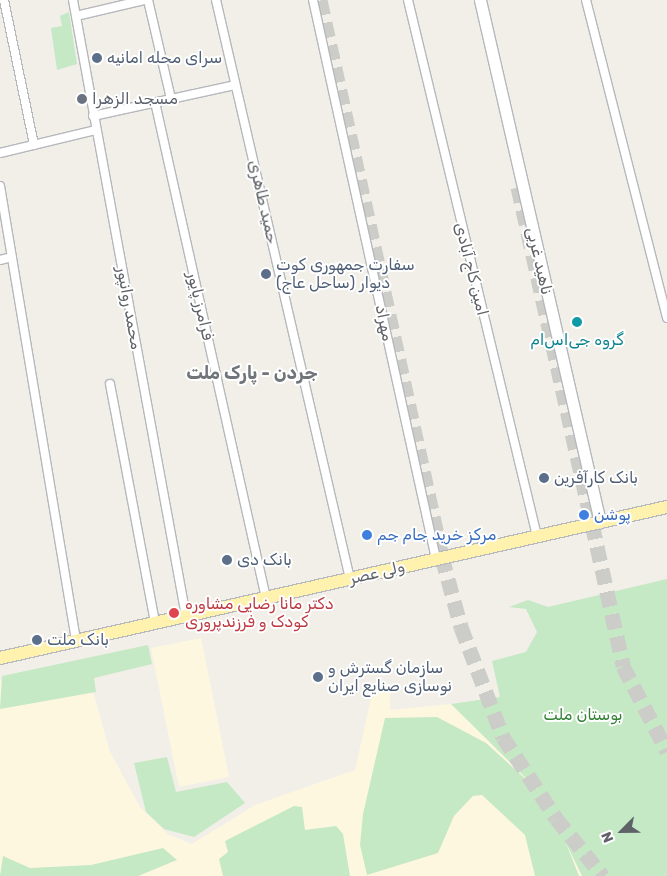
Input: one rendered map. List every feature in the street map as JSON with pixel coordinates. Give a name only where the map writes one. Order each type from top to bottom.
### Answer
[{"type":"main road","name":"ناهید غربی","points":[[480,0],[600,522]]},
{"type":"main road","name":"ولی عصر","points":[[0,658],[667,507]]},
{"type":"street","points":[[4,0],[34,145]]},
{"type":"street","name":"محمد روانپور","points":[[73,0],[186,616]]},
{"type":"street","points":[[76,16],[146,0],[171,99]]},
{"type":"street","name":"حمید طاهری","points":[[216,0],[350,579]]},
{"type":"street","name":"مهراد","points":[[313,0],[436,559]]},
{"type":"street","name":"امین کاج آبادی","points":[[408,0],[538,536]]},
{"type":"street","points":[[586,0],[667,318]]},
{"type":"street","points":[[93,116],[235,85]]},
{"type":"street","name":"فرامرز پایور","points":[[155,102],[266,598]]},
{"type":"street","points":[[0,153],[96,130]]},
{"type":"street","points":[[0,186],[76,640]]},
{"type":"street","points":[[0,260],[12,258]]},
{"type":"street","points":[[110,384],[155,623]]},
{"type":"shaded area","points":[[201,638],[229,777],[179,787],[151,648]]},
{"type":"shaded area","points":[[84,660],[110,752],[140,807],[169,835],[192,844],[255,805],[355,770],[373,689],[390,693],[390,710],[451,704],[543,794],[582,876],[0,876],[0,681]]},
{"type":"green space","points":[[69,12],[77,64],[57,70],[51,28],[62,26],[60,16]]},
{"type":"green space","name":"بوستان ملت","points":[[667,579],[667,876],[582,876],[566,843],[579,876],[535,876],[525,835],[482,795],[473,796],[454,816],[438,853],[367,875],[360,845],[363,814],[385,718],[437,717],[486,743],[540,792],[451,704],[500,697],[492,661],[526,652],[537,632],[526,609],[509,607],[528,600],[548,607]]},
{"type":"green space","points":[[148,645],[152,664],[94,678],[96,692],[0,709],[2,676]]},
{"type":"green space","points":[[167,757],[176,792],[227,782],[245,803],[194,837],[164,829],[146,812],[134,763]]},
{"type":"green space","points":[[294,806],[302,807],[305,830],[336,826],[343,834],[350,876],[223,876],[219,859],[228,852],[225,841]]},
{"type":"green space","points":[[163,848],[177,860],[138,876],[0,876],[3,856],[30,868],[91,865]]},
{"type":"tunnel","points":[[320,0],[442,557],[461,627],[503,737],[556,818],[603,876]]},
{"type":"tunnel","points":[[518,187],[623,666],[667,751]]},
{"type":"place","name":"سرای محله امانیه","points":[[97,58]]},
{"type":"place","name":"مسجد الزهرا","points":[[82,99]]},
{"type":"place","name":"سفارت جمهوری کوت دیوار (ساحل عاج)","points":[[266,274]]},
{"type":"place","name":"گروه جی‌اس‌ام","points":[[577,322]]},
{"type":"place","name":"بانک کارآفرین","points":[[544,478]]},
{"type":"place","name":"پوشن","points":[[584,515]]},
{"type":"place","name":"مرکز خرید جام جم","points":[[367,535]]},
{"type":"place","name":"بانک دی","points":[[227,560]]},
{"type":"place","name":"دکتر مانا رضایی مشاوره کودک و فرزندپروری","points":[[174,613]]},
{"type":"place","name":"بانک ملت","points":[[37,640]]},
{"type":"place","name":"سازمان گسترش و نوسازی صنایع ایران","points":[[318,677]]},
{"type":"district","name":"جردن - پارک ملت","points":[[252,373]]}]
